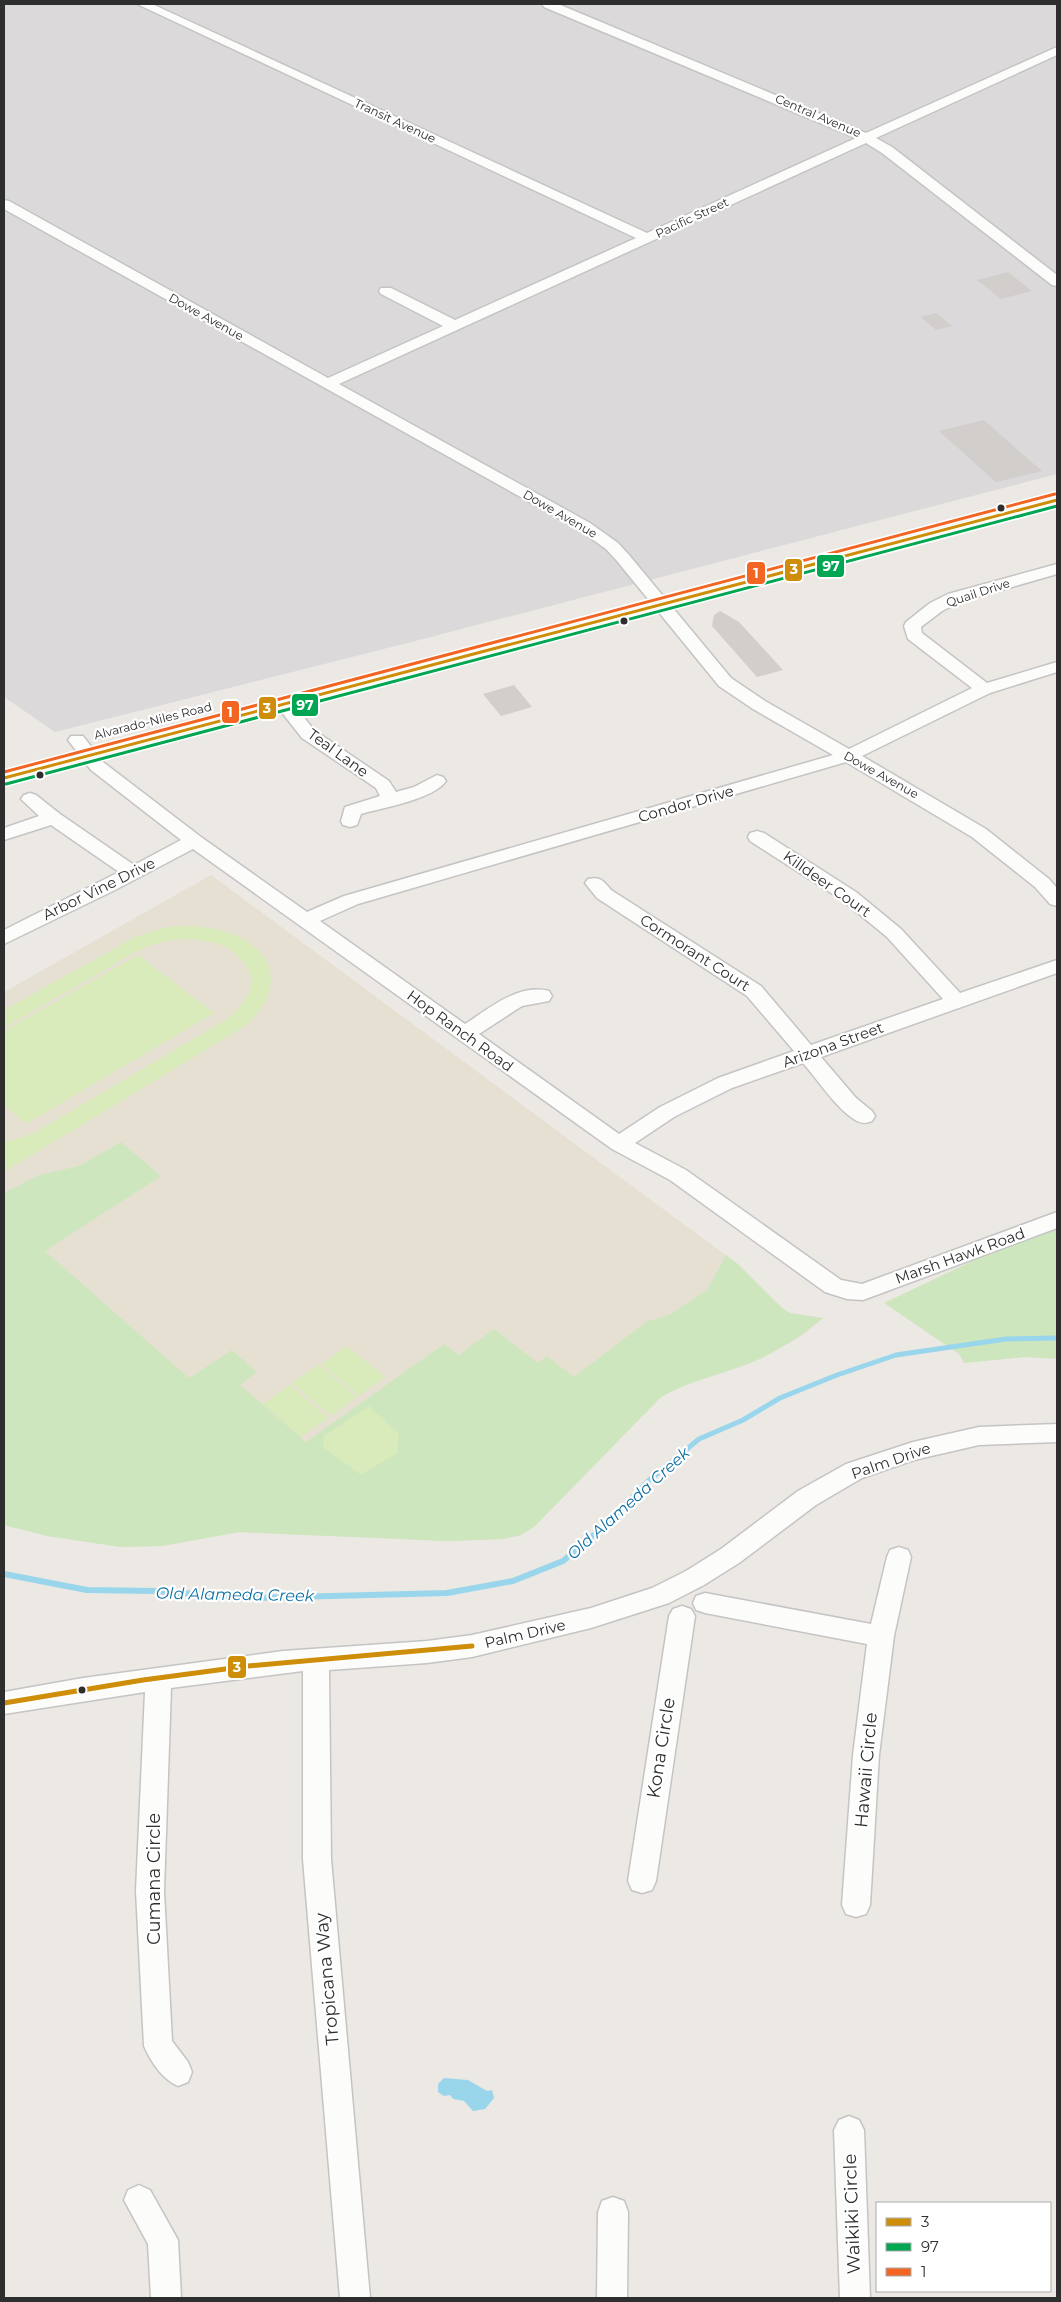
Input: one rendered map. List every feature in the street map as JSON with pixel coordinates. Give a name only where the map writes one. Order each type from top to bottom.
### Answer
[{"type":"main road","name":"Alvarado-Niles Road","points":[[4,759],[83,748],[285,706],[655,598],[1057,485]]},
{"type":"main road","name":"Alvarado-Niles Road","points":[[4,778],[83,748],[420,653],[1057,500]]},
{"type":"street","name":"Transit Avenue","points":[[143,4],[647,238]]},
{"type":"street","name":"Central Avenue","points":[[548,4],[867,138],[887,150],[1057,282]]},
{"type":"street","name":"Pacific Street","points":[[327,384],[1057,51]]},
{"type":"street","name":"Dowe Avenue","points":[[4,204],[584,526],[612,546],[725,682],[760,705],[932,803],[979,833],[1042,884],[1057,900]]},
{"type":"street","points":[[386,291],[455,326]]},
{"type":"street","name":"Quail Drive","points":[[984,689],[914,635],[912,626],[936,607],[954,598],[1057,569]]},
{"type":"street","name":"Condor Drive","points":[[306,920],[351,900],[848,756],[984,689],[1057,668]]},
{"type":"street","name":"Teal Lane","points":[[285,706],[308,734],[383,785],[391,799]]},
{"type":"street","name":"Hop Ranch Road","points":[[83,748],[97,766],[194,841],[619,1144],[678,1175],[833,1286],[847,1291],[863,1292]]},
{"type":"street","points":[[350,821],[352,810],[420,791],[437,781]]},
{"type":"street","points":[[30,799],[53,818],[133,873]]},
{"type":"street","points":[[4,834],[53,818]]},
{"type":"street","name":"Killdeer Court","points":[[756,837],[848,896],[871,914],[894,933],[956,1001]]},
{"type":"street","name":"Arbor Vine Drive","points":[[4,938],[194,841]]},
{"type":"street","name":"Cormorant Court","points":[[595,883],[604,894],[754,991],[849,1104],[865,1116]]},
{"type":"street","name":"Arizona Street","points":[[619,1144],[667,1112],[725,1083],[1057,966]]},
{"type":"street","points":[[464,1034],[517,1000],[542,996]]},
{"type":"street","name":"Marsh Hawk Road","points":[[863,1292],[1057,1220]]},
{"type":"street","name":"Palm Drive","points":[[4,1703],[59,1693],[283,1662],[427,1652],[472,1646],[591,1618],[660,1596],[695,1578],[730,1556],[807,1498],[854,1471],[913,1451],[979,1436],[1057,1433]]},
{"type":"street","name":"Hawaii Circle","points":[[856,1905],[866,1755],[881,1636],[899,1557]]},
{"type":"street","points":[[660,1596],[671,1609],[682,1616],[696,1614],[705,1603],[704,1590],[695,1578]]},
{"type":"street","points":[[705,1603],[881,1636]]},
{"type":"street","name":"Kona Circle","points":[[642,1881],[682,1616]]},
{"type":"street","name":"Tropicana Way","points":[[316,1659],[317,1859],[356,2298]]},
{"type":"street","name":"Cumana Circle","points":[[158,1680],[150,1892],[158,2046],[178,2072]]},
{"type":"street","name":"Waikiki Circle","points":[[849,2130],[855,2298]]},
{"type":"street","points":[[139,2200],[163,2240],[166,2298]]},
{"type":"street","points":[[612,2298],[613,2212]]},
{"type":"shaded area","points":[[4,4],[1057,4],[1057,474],[423,639],[55,732],[4,697]]},
{"type":"shaded area","points":[[211,875],[739,1265],[782,1308],[790,1313],[823,1318],[802,1336],[761,1358],[677,1388],[661,1397],[534,1527],[521,1535],[503,1539],[447,1541],[239,1532],[162,1546],[121,1547],[47,1536],[4,1525],[4,992]]},
{"type":"green space","points":[[167,927],[210,928],[235,935],[250,944],[261,954],[268,965],[271,977],[270,989],[265,1002],[257,1014],[245,1026],[4,1172],[4,1143],[34,1133],[227,1019],[246,998],[251,985],[251,978],[242,960],[233,952],[209,942],[182,939],[158,943],[135,952],[4,1028],[4,1010],[135,937]]},
{"type":"green space","points":[[138,955],[214,1013],[26,1124],[4,1105],[4,1031]]},
{"type":"green space","points":[[121,1142],[161,1176],[45,1251],[189,1378],[232,1350],[257,1372],[240,1385],[306,1442],[444,1344],[459,1355],[494,1329],[538,1363],[547,1356],[574,1377],[646,1322],[671,1314],[707,1290],[726,1255],[739,1265],[782,1308],[790,1313],[823,1318],[794,1340],[762,1358],[686,1385],[661,1397],[534,1527],[521,1535],[503,1539],[447,1541],[239,1532],[162,1546],[121,1547],[47,1536],[4,1525],[4,1193],[39,1175],[79,1166]]},
{"type":"green space","points":[[1057,1226],[1057,1359],[1025,1357],[964,1363],[959,1354],[884,1303],[979,1258]]},
{"type":"green space","points":[[347,1346],[385,1377],[359,1396],[321,1364]]},
{"type":"green space","points":[[319,1365],[357,1397],[331,1416],[292,1383]]},
{"type":"green space","points":[[290,1385],[328,1418],[301,1437],[263,1404]]},
{"type":"green space","points":[[369,1406],[399,1434],[397,1453],[361,1475],[323,1447],[324,1436]]},
{"type":"water","points":[[444,2078],[468,2080],[487,2091],[492,2090],[494,2098],[485,2109],[473,2111],[464,2101],[455,2099],[450,2095],[444,2096],[438,2092],[438,2084]]},
{"type":"building","points":[[1008,272],[1032,291],[1001,299],[977,280]]},
{"type":"building","points":[[936,313],[952,326],[936,330],[921,317]]},
{"type":"building","points":[[984,420],[1042,471],[996,482],[939,431]]},
{"type":"building","points":[[720,611],[739,622],[783,670],[757,677],[712,626],[714,615]]},
{"type":"building","points":[[514,685],[532,707],[501,716],[483,694]]},
{"type":"waterway","name":"Old Alameda Creek","points":[[621,1509],[647,1482],[699,1439],[743,1420],[780,1398],[837,1375],[896,1355],[1006,1339],[1057,1338]]},
{"type":"waterway","name":"Old Alameda Creek","points":[[4,1574],[87,1590],[154,1591],[251,1598],[447,1593],[513,1581],[563,1561],[608,1523],[622,1508]]},
{"type":"transit line","name":"1","points":[[4,772],[1055,494]]},
{"type":"transit line","name":"3","points":[[4,778],[1057,500]]},
{"type":"transit line","name":"97","points":[[6,784],[1057,506]]},
{"type":"transit line","name":"3","points":[[4,1703],[143,1680],[248,1666],[472,1646]]}]
